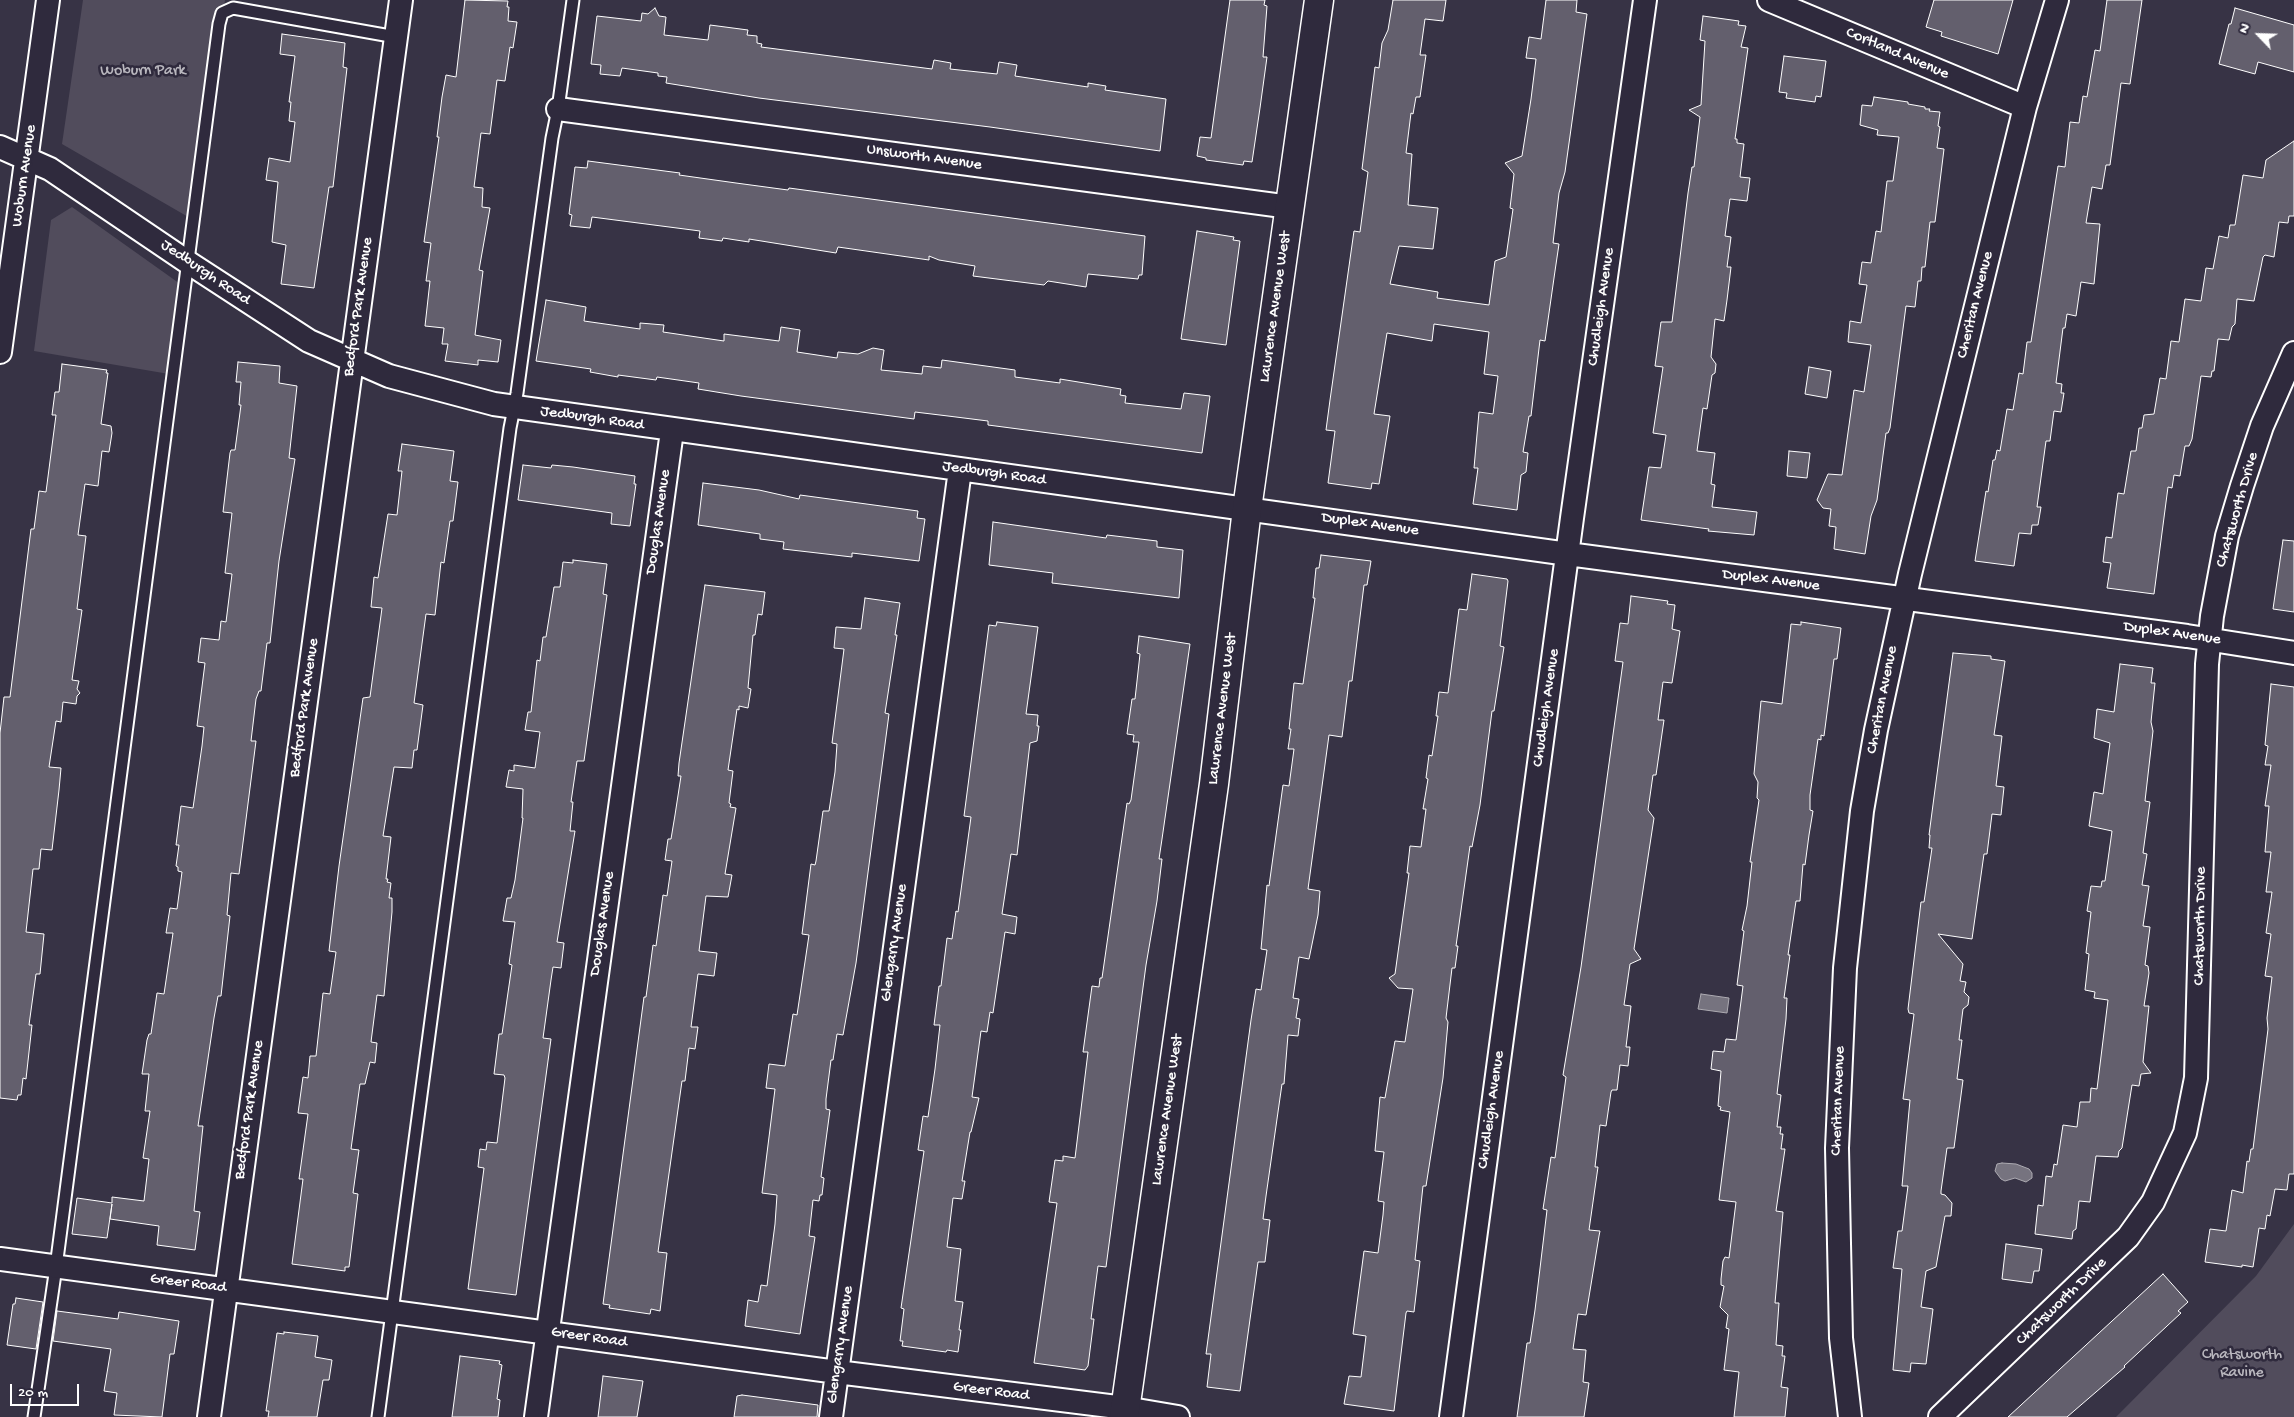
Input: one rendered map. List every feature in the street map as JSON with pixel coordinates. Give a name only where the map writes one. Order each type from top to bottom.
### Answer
[{"type":"main road","name":"Lawrence Avenue West","points":[[1125,1412],[1214,784],[1247,508],[1319,0]]},
{"type":"street","name":"Woburn Avenue","points":[[0,352],[48,0]]},
{"type":"street","name":"Bedford Park Avenue","points":[[209,1417],[401,0]]},
{"type":"street","name":"Chudleigh Avenue","points":[[1451,1417],[1645,0]]},
{"type":"street","name":"Cortland Avenue","points":[[1769,0],[2025,107]]},
{"type":"street","name":"Cheritan Avenue","points":[[1850,1417],[1841,1338],[1837,1148],[1845,968],[1864,802],[1876,730],[1905,598],[2025,107],[2057,0]]},
{"type":"street","name":"Unsworth Avenue","points":[[558,109],[1290,208]]},
{"type":"street","name":"Jedburgh Road","points":[[0,147],[58,174],[189,263],[309,340],[352,361],[421,386],[514,408],[1247,508]]},
{"type":"street","name":"Chatsworth Drive","points":[[1940,1417],[2128,1238],[2153,1202],[2185,1133],[2196,1078],[2207,664],[2212,616],[2227,536],[2262,426],[2294,353]]},
{"type":"street","name":"Douglas Avenue","points":[[536,1417],[672,430]]},
{"type":"street","name":"Glengarry Avenue","points":[[831,1417],[960,470]]},
{"type":"street","name":"Duplex Avenue","points":[[1247,508],[1568,554],[1905,598],[2294,653]]},
{"type":"street","name":"Greer Road","points":[[0,1259],[1125,1412],[1178,1417]]},
{"type":"lane","points":[[378,1417],[514,408],[573,0]]},
{"type":"lane","points":[[34,1417],[56,1267],[219,24],[222,13],[233,8],[396,38]]},
{"type":"green space","name":"Woburn Park","points":[[83,0],[225,0],[190,218],[62,144]]},
{"type":"green space","points":[[72,207],[183,286],[169,374],[34,351],[51,220]]},
{"type":"green space","name":"Chatsworth Ravine","points":[[2294,1224],[2294,1417],[2116,1417],[2256,1276]]},
{"type":"shaded area","points":[[1701,994],[1729,998],[1727,1013],[1698,1009]]},
{"type":"shaded area","points":[[1997,1164],[2016,1164],[2029,1169],[2032,1173],[2032,1178],[2026,1182],[2015,1178],[2005,1181],[2001,1179],[1995,1171]]},
{"type":"building","points":[[465,0],[508,1],[508,21],[517,22],[513,48],[510,47],[505,81],[497,80],[490,134],[481,133],[474,187],[483,188],[482,207],[490,208],[479,270],[483,271],[475,335],[501,340],[498,362],[478,360],[478,365],[445,361],[448,344],[442,344],[444,328],[425,326],[430,281],[426,281],[431,243],[424,242],[439,137],[437,137],[442,97],[446,75],[456,77]]},
{"type":"building","points":[[1230,0],[1265,0],[1264,5],[1267,6],[1263,57],[1267,57],[1252,162],[1244,161],[1243,165],[1206,160],[1206,158],[1197,156],[1200,137],[1211,138]]},
{"type":"building","points":[[1393,0],[1446,0],[1443,21],[1425,19],[1420,55],[1426,55],[1420,97],[1416,97],[1413,114],[1411,113],[1406,153],[1412,154],[1408,205],[1438,208],[1433,249],[1399,246],[1390,284],[1438,292],[1437,298],[1489,305],[1495,261],[1506,257],[1513,209],[1510,208],[1514,174],[1505,163],[1522,156],[1531,99],[1536,59],[1526,58],[1529,37],[1541,39],[1546,0],[1577,0],[1576,12],[1587,14],[1565,172],[1559,193],[1553,243],[1559,244],[1545,341],[1540,340],[1531,416],[1529,416],[1523,452],[1528,453],[1526,472],[1521,475],[1517,510],[1473,504],[1478,468],[1474,468],[1479,412],[1493,414],[1498,376],[1484,374],[1489,332],[1434,324],[1432,341],[1387,333],[1374,414],[1390,416],[1379,484],[1372,483],[1371,489],[1328,483],[1335,431],[1326,430],[1330,400],[1354,231],[1360,232],[1368,172],[1362,169],[1375,67],[1379,68],[1382,43],[1388,30]]},
{"type":"building","points":[[1934,0],[2013,0],[1998,54],[1941,36],[1942,32],[1926,27]]},
{"type":"building","points":[[2107,0],[2142,0],[2130,84],[2121,83],[2110,165],[2106,165],[2102,189],[2092,187],[2086,223],[2100,224],[2094,284],[2081,282],[2076,316],[2067,314],[2065,328],[2063,328],[2056,383],[2062,384],[2061,393],[2064,393],[2061,412],[2054,411],[2050,441],[2046,441],[2037,507],[2041,507],[2038,525],[2032,525],[2031,534],[2019,533],[2014,566],[1975,561],[1993,460],[1995,460],[1997,450],[2000,451],[2007,409],[2013,410],[2019,373],[2023,374],[2027,342],[2031,342],[2058,166],[2065,167],[2070,122],[2079,123],[2083,96],[2087,97],[2095,50],[2100,51]]},
{"type":"building","points":[[655,8],[659,16],[666,17],[664,35],[708,40],[710,25],[748,30],[747,35],[757,36],[757,43],[762,44],[761,47],[932,69],[934,60],[951,63],[950,69],[997,74],[999,62],[1017,65],[1015,76],[1088,87],[1088,83],[1106,86],[1105,90],[1166,99],[1160,151],[990,127],[759,98],[666,83],[667,77],[658,76],[658,73],[622,68],[620,76],[600,74],[601,65],[591,64],[597,16],[641,21],[642,13],[648,14]]},
{"type":"building","points":[[2235,8],[2294,25],[2294,72],[2258,62],[2255,74],[2219,64]]},
{"type":"building","points":[[1703,16],[1739,21],[1738,25],[1746,26],[1741,47],[1748,48],[1735,139],[1737,139],[1737,143],[1744,144],[1740,177],[1750,178],[1747,201],[1730,199],[1725,236],[1731,237],[1727,267],[1731,267],[1727,300],[1724,321],[1715,319],[1711,357],[1716,364],[1715,373],[1712,375],[1707,409],[1703,408],[1697,451],[1715,453],[1711,484],[1715,485],[1712,507],[1757,512],[1754,535],[1708,531],[1709,529],[1641,520],[1649,467],[1661,468],[1666,435],[1653,433],[1663,367],[1655,366],[1661,322],[1672,322],[1688,193],[1692,167],[1694,167],[1700,117],[1689,110],[1701,105],[1705,41],[1700,40]]},
{"type":"building","points":[[282,34],[345,43],[343,67],[347,68],[333,187],[329,187],[314,288],[281,284],[286,245],[272,242],[278,182],[266,180],[269,158],[290,162],[295,122],[289,121],[291,102],[289,102],[295,56],[280,54]]},
{"type":"building","points":[[1784,56],[1826,61],[1821,97],[1816,96],[1815,102],[1786,98],[1787,93],[1779,92]]},
{"type":"building","points":[[1874,97],[1908,102],[1908,104],[1930,109],[1929,111],[1940,112],[1937,148],[1944,149],[1935,222],[1930,222],[1925,267],[1922,267],[1921,281],[1918,281],[1915,307],[1906,306],[1890,428],[1888,433],[1886,433],[1877,500],[1871,516],[1865,554],[1834,549],[1836,527],[1829,526],[1831,509],[1823,508],[1817,500],[1828,474],[1842,475],[1854,390],[1864,392],[1871,345],[1848,342],[1850,321],[1861,323],[1867,285],[1859,284],[1862,262],[1871,263],[1876,231],[1881,232],[1887,181],[1893,181],[1899,137],[1877,135],[1878,130],[1860,125],[1862,105],[1872,106]]},
{"type":"building","points":[[2294,141],[2294,216],[2289,216],[2288,223],[2279,222],[2274,257],[2265,255],[2263,257],[2254,301],[2237,299],[2235,324],[2232,327],[2229,340],[2218,339],[2214,371],[2212,371],[2211,377],[2201,376],[2192,439],[2189,446],[2185,446],[2180,476],[2174,475],[2172,488],[2168,487],[2154,594],[2107,588],[2111,563],[2103,562],[2106,537],[2112,538],[2118,493],[2124,494],[2131,451],[2136,451],[2139,428],[2142,428],[2144,415],[2154,414],[2160,378],[2166,379],[2171,341],[2179,342],[2185,299],[2201,301],[2206,268],[2213,269],[2219,236],[2228,238],[2230,225],[2235,225],[2243,175],[2263,178],[2266,160]]},
{"type":"building","points":[[588,161],[680,173],[679,175],[736,183],[788,190],[789,188],[1145,236],[1142,275],[1139,275],[1138,279],[1088,274],[1086,287],[1048,281],[1044,285],[973,276],[975,266],[939,260],[929,256],[929,260],[838,247],[836,253],[749,239],[749,242],[723,238],[722,241],[699,238],[700,231],[592,217],[590,228],[570,226],[572,215],[569,214],[575,167],[587,168]]},
{"type":"building","points":[[1197,231],[1234,237],[1233,240],[1240,241],[1226,345],[1181,339]]},
{"type":"building","points":[[546,300],[586,307],[584,321],[640,329],[640,323],[664,325],[663,332],[724,341],[724,334],[779,341],[781,327],[800,330],[797,352],[837,358],[838,352],[858,354],[873,348],[884,350],[881,370],[922,374],[923,366],[941,368],[942,360],[1015,370],[1015,377],[1060,383],[1060,379],[1121,389],[1120,395],[1126,396],[1125,403],[1181,409],[1184,393],[1210,396],[1202,453],[988,425],[988,421],[948,416],[915,412],[914,419],[741,396],[698,389],[699,383],[657,377],[656,380],[618,375],[618,377],[590,372],[591,369],[536,361]]},
{"type":"building","points":[[238,362],[280,366],[279,383],[297,386],[289,458],[295,459],[279,561],[270,643],[267,643],[261,691],[259,691],[256,699],[251,741],[256,741],[239,874],[231,873],[227,915],[230,916],[221,996],[218,996],[214,1018],[198,1126],[203,1126],[194,1211],[200,1212],[195,1250],[157,1245],[159,1226],[110,1219],[112,1204],[107,1238],[72,1234],[77,1198],[112,1203],[112,1197],[144,1201],[149,1159],[143,1158],[150,1111],[145,1111],[149,1074],[142,1074],[147,1040],[149,1034],[151,1034],[157,993],[164,994],[173,933],[166,933],[170,908],[177,909],[182,872],[178,871],[176,866],[179,845],[176,845],[181,806],[193,808],[202,746],[204,727],[197,726],[205,663],[198,662],[201,638],[219,640],[221,621],[226,622],[232,574],[225,573],[232,513],[223,512],[230,453],[231,450],[235,450],[241,405],[239,405],[241,382],[236,382]]},
{"type":"building","points":[[62,364],[107,370],[101,424],[111,426],[112,433],[109,452],[102,451],[98,486],[85,484],[78,535],[86,536],[77,609],[82,610],[72,680],[79,681],[77,689],[80,693],[77,696],[76,704],[63,702],[61,722],[56,721],[49,767],[61,768],[52,850],[41,849],[39,869],[33,869],[26,932],[44,934],[40,974],[36,974],[29,1025],[32,1025],[26,1079],[23,1078],[21,1095],[18,1095],[17,1100],[0,1098],[0,733],[4,697],[10,697],[31,529],[34,529],[39,491],[46,492],[56,415],[52,415],[55,392],[59,392]]},
{"type":"building","points":[[1809,367],[1831,371],[1827,398],[1805,394]]},
{"type":"building","points":[[402,444],[454,451],[450,481],[458,482],[453,521],[450,521],[444,563],[441,562],[435,615],[426,614],[414,703],[423,705],[417,750],[414,750],[412,768],[394,767],[383,836],[391,837],[386,879],[388,879],[387,882],[391,883],[389,898],[392,898],[392,912],[384,996],[377,995],[371,1042],[377,1043],[375,1063],[370,1062],[365,1084],[360,1084],[351,1149],[359,1150],[353,1193],[358,1194],[349,1267],[345,1267],[345,1271],[292,1264],[303,1179],[299,1179],[308,1114],[298,1113],[303,1077],[308,1078],[310,1056],[316,1056],[323,993],[330,994],[336,952],[329,951],[339,866],[363,698],[370,697],[382,608],[371,607],[374,577],[378,578],[388,514],[397,515],[402,471],[398,471]]},
{"type":"building","points":[[1789,451],[1810,453],[1807,478],[1787,476]]},
{"type":"building","points":[[523,465],[551,468],[552,465],[573,467],[635,476],[634,484],[636,484],[630,526],[611,524],[612,513],[518,500]]},
{"type":"building","points":[[703,483],[759,490],[799,499],[800,495],[918,511],[917,518],[925,519],[919,561],[852,553],[852,557],[783,549],[784,542],[760,539],[760,534],[698,525]]},
{"type":"building","points":[[993,522],[1106,538],[1107,535],[1157,541],[1157,547],[1183,550],[1179,598],[1052,583],[1053,573],[989,565]]},
{"type":"building","points":[[2283,540],[2294,541],[2294,612],[2273,609]]},
{"type":"building","points":[[1321,555],[1371,561],[1367,585],[1364,585],[1352,681],[1349,681],[1342,737],[1329,735],[1308,889],[1320,891],[1318,915],[1309,959],[1299,957],[1293,998],[1299,999],[1296,1018],[1300,1019],[1298,1036],[1288,1035],[1284,1084],[1282,1084],[1263,1219],[1270,1220],[1265,1262],[1258,1262],[1240,1391],[1207,1387],[1211,1354],[1206,1354],[1251,1020],[1256,989],[1261,990],[1267,950],[1261,949],[1267,885],[1269,886],[1283,785],[1289,786],[1294,749],[1288,749],[1294,683],[1303,684],[1315,598],[1313,598],[1316,568],[1319,568]]},
{"type":"building","points":[[573,560],[607,564],[603,594],[607,595],[584,761],[577,761],[571,802],[573,802],[570,831],[575,831],[557,942],[564,943],[561,968],[553,967],[543,1038],[551,1039],[516,1295],[468,1289],[484,1168],[478,1167],[480,1149],[486,1150],[487,1142],[497,1143],[505,1078],[504,1075],[494,1074],[499,1034],[502,1034],[512,965],[509,964],[515,922],[503,921],[507,898],[511,898],[515,880],[523,818],[523,789],[506,787],[509,770],[514,771],[514,765],[535,768],[540,732],[525,730],[528,712],[531,712],[537,660],[540,661],[543,637],[546,637],[554,587],[560,587],[563,562],[573,563]]},
{"type":"building","points":[[1472,574],[1507,579],[1508,581],[1500,646],[1504,647],[1494,711],[1492,711],[1480,805],[1472,847],[1470,846],[1456,946],[1458,946],[1455,968],[1452,968],[1446,1018],[1448,1022],[1443,1078],[1426,1186],[1423,1186],[1415,1260],[1420,1261],[1414,1312],[1407,1311],[1406,1313],[1394,1411],[1344,1404],[1349,1376],[1361,1377],[1366,1336],[1353,1334],[1364,1251],[1378,1253],[1383,1215],[1384,1202],[1378,1201],[1384,1152],[1375,1151],[1380,1097],[1385,1098],[1395,1041],[1405,1042],[1413,989],[1398,988],[1389,978],[1395,974],[1409,873],[1407,873],[1410,846],[1421,847],[1426,809],[1423,809],[1428,779],[1426,778],[1429,755],[1432,756],[1438,716],[1436,716],[1439,692],[1448,693],[1459,609],[1467,610]]},
{"type":"building","points":[[705,585],[765,592],[762,615],[758,614],[755,635],[753,635],[748,688],[751,689],[748,708],[739,706],[739,710],[737,709],[728,770],[733,771],[729,803],[731,804],[730,807],[736,808],[725,874],[732,875],[728,897],[706,896],[699,951],[717,953],[714,976],[698,974],[691,1027],[698,1027],[695,1049],[689,1048],[685,1081],[682,1081],[658,1252],[667,1253],[660,1311],[651,1309],[650,1314],[609,1308],[610,1305],[603,1304],[644,997],[646,997],[653,945],[656,946],[663,895],[667,896],[672,861],[665,860],[668,839],[671,839],[681,776],[678,776],[679,763]]},
{"type":"building","points":[[1631,596],[1668,601],[1667,604],[1675,605],[1672,629],[1680,631],[1672,683],[1663,682],[1658,720],[1664,720],[1656,775],[1653,775],[1648,810],[1654,818],[1634,949],[1641,959],[1630,964],[1624,1005],[1631,1006],[1626,1047],[1630,1047],[1628,1066],[1620,1065],[1617,1090],[1612,1090],[1611,1092],[1606,1126],[1600,1125],[1595,1167],[1598,1167],[1589,1230],[1600,1231],[1586,1315],[1578,1314],[1573,1349],[1586,1350],[1583,1382],[1589,1383],[1584,1417],[1517,1417],[1527,1343],[1530,1343],[1535,1310],[1547,1210],[1543,1209],[1551,1157],[1555,1158],[1566,1077],[1563,1075],[1581,967],[1623,662],[1615,661],[1620,623],[1628,624]]},
{"type":"building","points":[[865,598],[900,603],[885,713],[889,714],[856,963],[843,1035],[837,1034],[833,1060],[831,1060],[826,1099],[826,1109],[830,1110],[821,1177],[824,1178],[822,1195],[820,1195],[819,1201],[813,1200],[809,1236],[815,1237],[800,1334],[745,1326],[748,1300],[758,1302],[761,1285],[767,1286],[775,1224],[777,1195],[762,1193],[775,1089],[766,1088],[769,1064],[785,1066],[793,1014],[797,1015],[809,935],[802,934],[811,864],[815,865],[823,811],[829,811],[835,772],[837,744],[832,743],[844,649],[834,648],[836,627],[861,629]]},
{"type":"building","points":[[997,622],[1038,627],[1026,714],[1038,715],[1037,726],[1039,726],[1037,741],[1030,743],[1017,855],[1011,854],[1002,914],[1017,917],[1015,934],[1005,932],[993,1013],[990,1012],[987,1032],[981,1031],[972,1097],[979,1098],[970,1132],[962,1181],[965,1181],[962,1199],[953,1198],[947,1247],[961,1249],[955,1301],[963,1302],[958,1352],[947,1350],[946,1352],[902,1346],[903,1341],[900,1341],[904,1309],[901,1308],[924,1151],[918,1150],[923,1116],[928,1117],[935,1069],[940,1025],[934,1025],[939,986],[941,986],[947,938],[952,939],[956,911],[958,912],[971,817],[964,816],[989,625],[996,626]]},
{"type":"building","points":[[1801,622],[1841,628],[1837,659],[1834,659],[1824,736],[1821,735],[1821,740],[1818,739],[1810,795],[1810,810],[1813,811],[1805,865],[1803,864],[1800,901],[1796,901],[1788,955],[1790,955],[1784,998],[1787,998],[1786,1019],[1777,1094],[1781,1095],[1777,1127],[1781,1127],[1780,1134],[1783,1134],[1781,1149],[1785,1149],[1776,1211],[1783,1212],[1775,1303],[1779,1303],[1776,1345],[1783,1346],[1782,1356],[1785,1356],[1781,1387],[1788,1388],[1785,1417],[1734,1417],[1739,1372],[1724,1370],[1729,1329],[1726,1328],[1728,1315],[1720,1307],[1724,1286],[1721,1285],[1723,1261],[1725,1257],[1729,1258],[1736,1202],[1719,1200],[1730,1112],[1720,1110],[1721,1107],[1718,1106],[1721,1071],[1711,1069],[1713,1051],[1724,1052],[1726,1039],[1736,1040],[1743,986],[1737,985],[1744,931],[1742,930],[1747,906],[1752,862],[1750,862],[1759,800],[1757,798],[1758,782],[1754,774],[1761,701],[1782,704],[1791,624],[1801,625]]},
{"type":"building","points":[[1139,636],[1190,644],[1159,859],[1162,859],[1157,901],[1146,965],[1106,1267],[1098,1266],[1091,1319],[1094,1319],[1088,1366],[1085,1370],[1034,1363],[1057,1203],[1049,1202],[1055,1160],[1063,1161],[1063,1156],[1075,1158],[1088,1052],[1083,1052],[1092,986],[1099,987],[1100,978],[1102,978],[1127,803],[1129,804],[1131,800],[1139,742],[1133,742],[1134,735],[1127,734],[1132,699],[1135,699],[1140,654],[1137,653]]},
{"type":"building","points":[[1953,653],[1991,656],[1991,659],[2005,661],[1994,735],[2002,736],[1996,786],[2004,787],[2001,815],[1992,814],[1987,854],[1984,854],[1972,939],[1938,934],[1963,964],[1960,981],[1966,982],[1964,992],[1969,997],[1968,1005],[1963,1009],[1959,1040],[1962,1040],[1957,1079],[1963,1080],[1954,1148],[1947,1148],[1941,1191],[1941,1194],[1945,1195],[1952,1203],[1951,1216],[1945,1216],[1936,1267],[1926,1271],[1921,1307],[1933,1309],[1926,1364],[1911,1363],[1910,1372],[1893,1370],[1902,1269],[1893,1268],[1898,1231],[1902,1231],[1908,1186],[1902,1186],[1910,1100],[1903,1099],[1914,1014],[1909,1013],[1908,1009],[1921,902],[1924,902],[1932,848],[1929,848],[1929,835]]},
{"type":"building","points":[[2120,664],[2153,668],[2151,683],[2155,683],[2151,722],[2153,731],[2145,801],[2150,802],[2143,853],[2147,854],[2142,885],[2149,886],[2143,926],[2150,927],[2145,965],[2148,966],[2149,973],[2144,1006],[2149,1006],[2143,1062],[2151,1073],[2141,1074],[2139,1086],[2132,1085],[2122,1148],[2119,1151],[2118,1157],[2096,1156],[2090,1202],[2079,1201],[2076,1229],[2073,1231],[2072,1239],[2035,1234],[2038,1205],[2043,1206],[2046,1176],[2052,1177],[2054,1164],[2057,1165],[2063,1125],[2077,1127],[2080,1102],[2090,1102],[2091,1088],[2097,1089],[2108,1000],[2094,998],[2095,992],[2085,990],[2089,954],[2086,953],[2091,912],[2087,911],[2091,886],[2101,887],[2102,881],[2105,881],[2112,831],[2089,826],[2094,792],[2103,794],[2110,743],[2094,738],[2097,709],[2114,712]]},
{"type":"building","points":[[2271,684],[2294,687],[2294,1174],[2289,1174],[2287,1190],[2275,1189],[2270,1216],[2267,1215],[2265,1229],[2259,1228],[2253,1267],[2242,1265],[2242,1267],[2205,1262],[2210,1229],[2226,1231],[2232,1190],[2243,1193],[2247,1161],[2249,1162],[2251,1149],[2253,1149],[2268,1029],[2267,1018],[2272,977],[2265,976],[2271,934],[2266,933],[2272,892],[2266,892],[2271,852],[2265,852],[2269,806],[2265,806],[2271,765],[2265,765],[2268,746],[2265,745]]},
{"type":"building","points":[[2006,1244],[2042,1249],[2039,1271],[2034,1271],[2032,1283],[2002,1279]]},
{"type":"building","points":[[2163,1274],[2188,1302],[2178,1311],[2181,1313],[2125,1367],[2067,1417],[2008,1417]]},
{"type":"building","points":[[16,1298],[43,1302],[36,1349],[7,1345],[13,1304],[15,1304]]},
{"type":"building","points":[[57,1311],[118,1319],[119,1312],[179,1321],[174,1354],[170,1354],[162,1417],[114,1415],[117,1393],[104,1391],[111,1349],[53,1341]]},
{"type":"building","points":[[284,1332],[318,1336],[315,1357],[332,1360],[329,1380],[323,1380],[317,1417],[268,1417],[269,1411],[266,1411],[277,1333],[284,1334]]},
{"type":"building","points":[[460,1356],[500,1361],[499,1364],[502,1365],[497,1399],[500,1400],[498,1417],[452,1417]]},
{"type":"building","points":[[603,1376],[643,1381],[637,1417],[598,1417]]},
{"type":"building","points":[[742,1395],[818,1405],[817,1417],[734,1417],[737,1396]]}]
